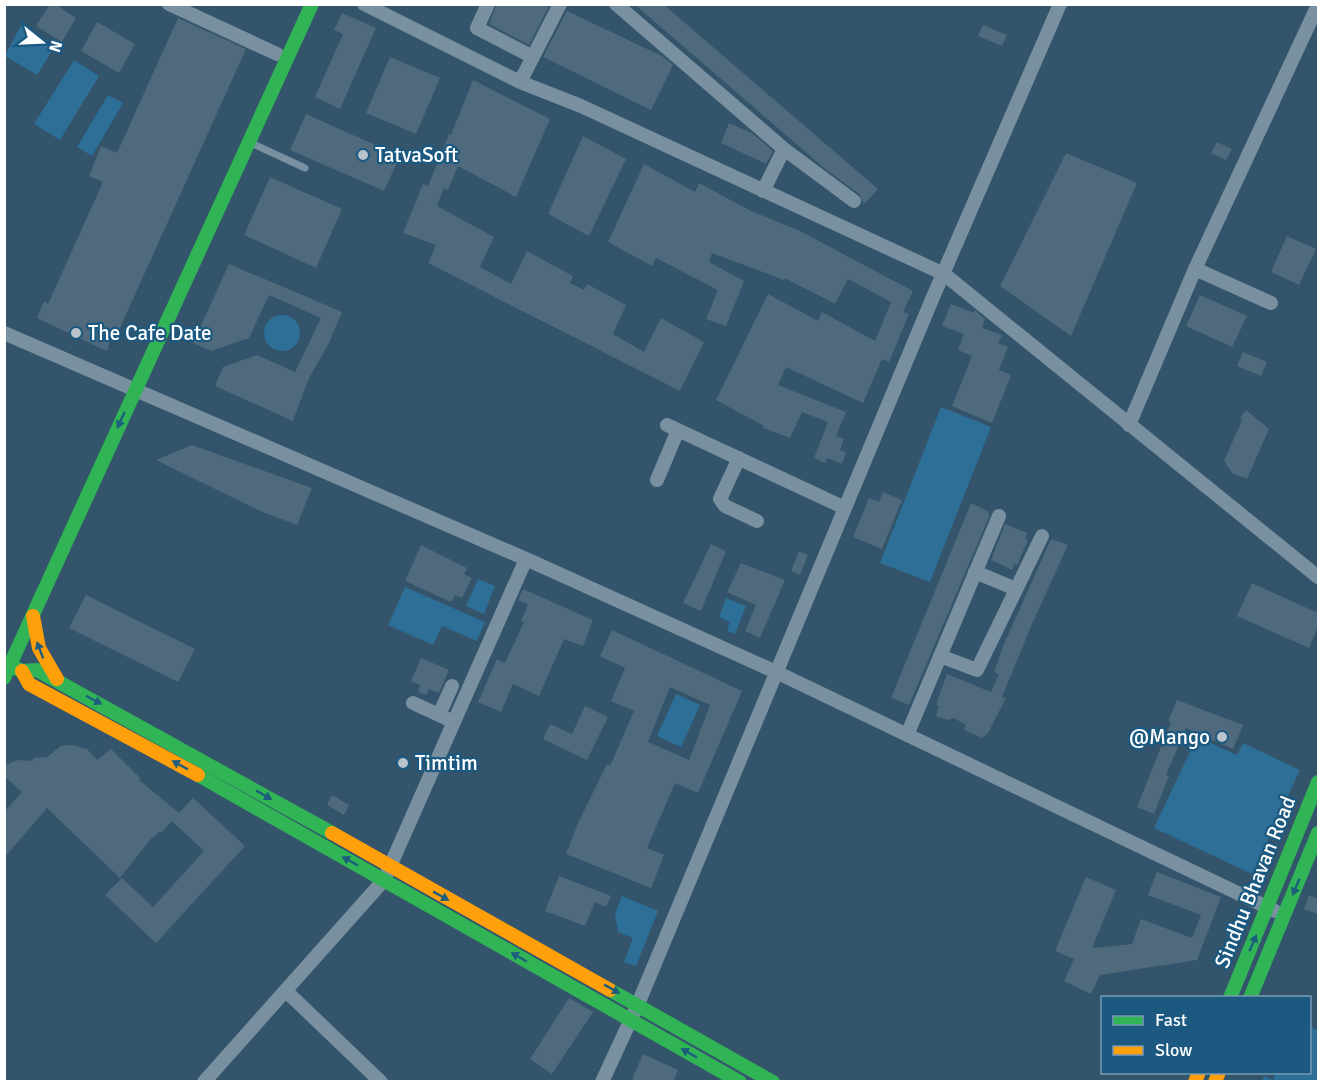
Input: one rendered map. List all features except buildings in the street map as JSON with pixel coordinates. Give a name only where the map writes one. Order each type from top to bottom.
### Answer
[{"type":"main road","points":[[10,669],[129,388],[299,4]]},
{"type":"main road","points":[[4,650],[249,142],[312,4]]},
{"type":"main road","points":[[33,615],[39,648],[58,681]]},
{"type":"main road","points":[[10,669],[37,670],[58,681],[631,1020],[740,1082]]},
{"type":"main road","points":[[10,669],[29,684],[638,1004],[773,1082]]},
{"type":"main road","name":"Sindhu Bhavan Road","points":[[1231,996],[1318,782]]},
{"type":"main road","name":"Sindhu Bhavan Road","points":[[1251,996],[1318,833]]},
{"type":"street","points":[[168,4],[277,54]]},
{"type":"street","points":[[364,4],[520,82],[581,106],[944,274],[1318,577]]},
{"type":"street","points":[[488,4],[477,28],[533,57]]},
{"type":"street","points":[[520,82],[560,4]]},
{"type":"street","points":[[616,4],[784,149],[854,201]]},
{"type":"street","points":[[602,1082],[638,1004],[845,508],[1060,4]]},
{"type":"street","points":[[1129,424],[1195,269],[1318,5]]},
{"type":"street","points":[[763,191],[784,149]]},
{"type":"street","points":[[1195,269],[1272,303]]},
{"type":"street","points":[[4,333],[526,559],[776,672],[1284,915]]},
{"type":"street","points":[[657,480],[673,427],[845,508]]},
{"type":"street","points":[[739,458],[720,499],[725,506],[757,521]]},
{"type":"street","points":[[907,735],[999,516]]},
{"type":"street","points":[[940,656],[977,670],[1042,536]]},
{"type":"street","points":[[204,1082],[387,874],[526,559]]},
{"type":"street","points":[[975,572],[1016,589]]},
{"type":"street","points":[[439,715],[452,686]]},
{"type":"street","points":[[413,703],[454,722]]},
{"type":"street","points":[[286,991],[381,1082]]},
{"type":"lane","points":[[249,142],[305,168]]},
{"type":"shaded area","points":[[21,25],[55,46],[37,75],[5,56]]},
{"type":"shaded area","points":[[74,60],[99,76],[60,140],[34,124]]},
{"type":"shaded area","points":[[108,95],[123,103],[92,156],[77,147]]},
{"type":"shaded area","points":[[282,315],[294,321],[300,333],[294,345],[282,351],[270,345],[264,333],[270,321]]},
{"type":"shaded area","points":[[941,407],[991,427],[930,582],[880,563]]},
{"type":"shaded area","points":[[478,579],[495,586],[484,614],[466,606]]},
{"type":"shaded area","points":[[405,587],[485,622],[477,641],[442,626],[433,645],[388,625]]},
{"type":"shaded area","points":[[726,598],[746,606],[735,634],[727,631],[730,622],[719,617]]},
{"type":"shaded area","points":[[676,694],[700,705],[681,747],[657,736]]},
{"type":"shaded area","points":[[1197,737],[1237,755],[1243,743],[1300,770],[1252,874],[1154,828]]},
{"type":"shaded area","points":[[622,896],[658,911],[636,966],[624,962],[633,938],[618,932],[615,914]]},
{"type":"shaded area","points":[[1311,1027],[1318,1030],[1318,1081],[1262,1081],[1264,1076],[1273,1080],[1276,1074],[1311,1074]]},
{"type":"traffic: fast","points":[[4,678],[312,4]]},
{"type":"traffic: fast","points":[[4,663],[22,671],[37,670],[332,833]]},
{"type":"traffic: fast","points":[[198,775],[740,1082]]},
{"type":"traffic: fast","points":[[1231,996],[1318,782]]},
{"type":"traffic: fast","points":[[1251,996],[1318,833]]},
{"type":"traffic: fast","points":[[610,990],[773,1082]]},
{"type":"traffic: slow","points":[[33,616],[39,648],[57,679]]},
{"type":"traffic: slow","points":[[22,671],[29,684],[198,775]]},
{"type":"traffic: slow","points":[[332,833],[610,990]]},
{"type":"traffic: slow","points":[[1195,1082],[1198,1074]]},
{"type":"traffic: slow","points":[[1215,1082],[1218,1074]]},
{"type":"place","name":"TatvaSoft","points":[[363,155]]},
{"type":"place","name":"The Cafe Date","points":[[76,333]]},
{"type":"place","name":"@Mango","points":[[1222,737]]},
{"type":"place","name":"Timtim","points":[[403,763]]}]
